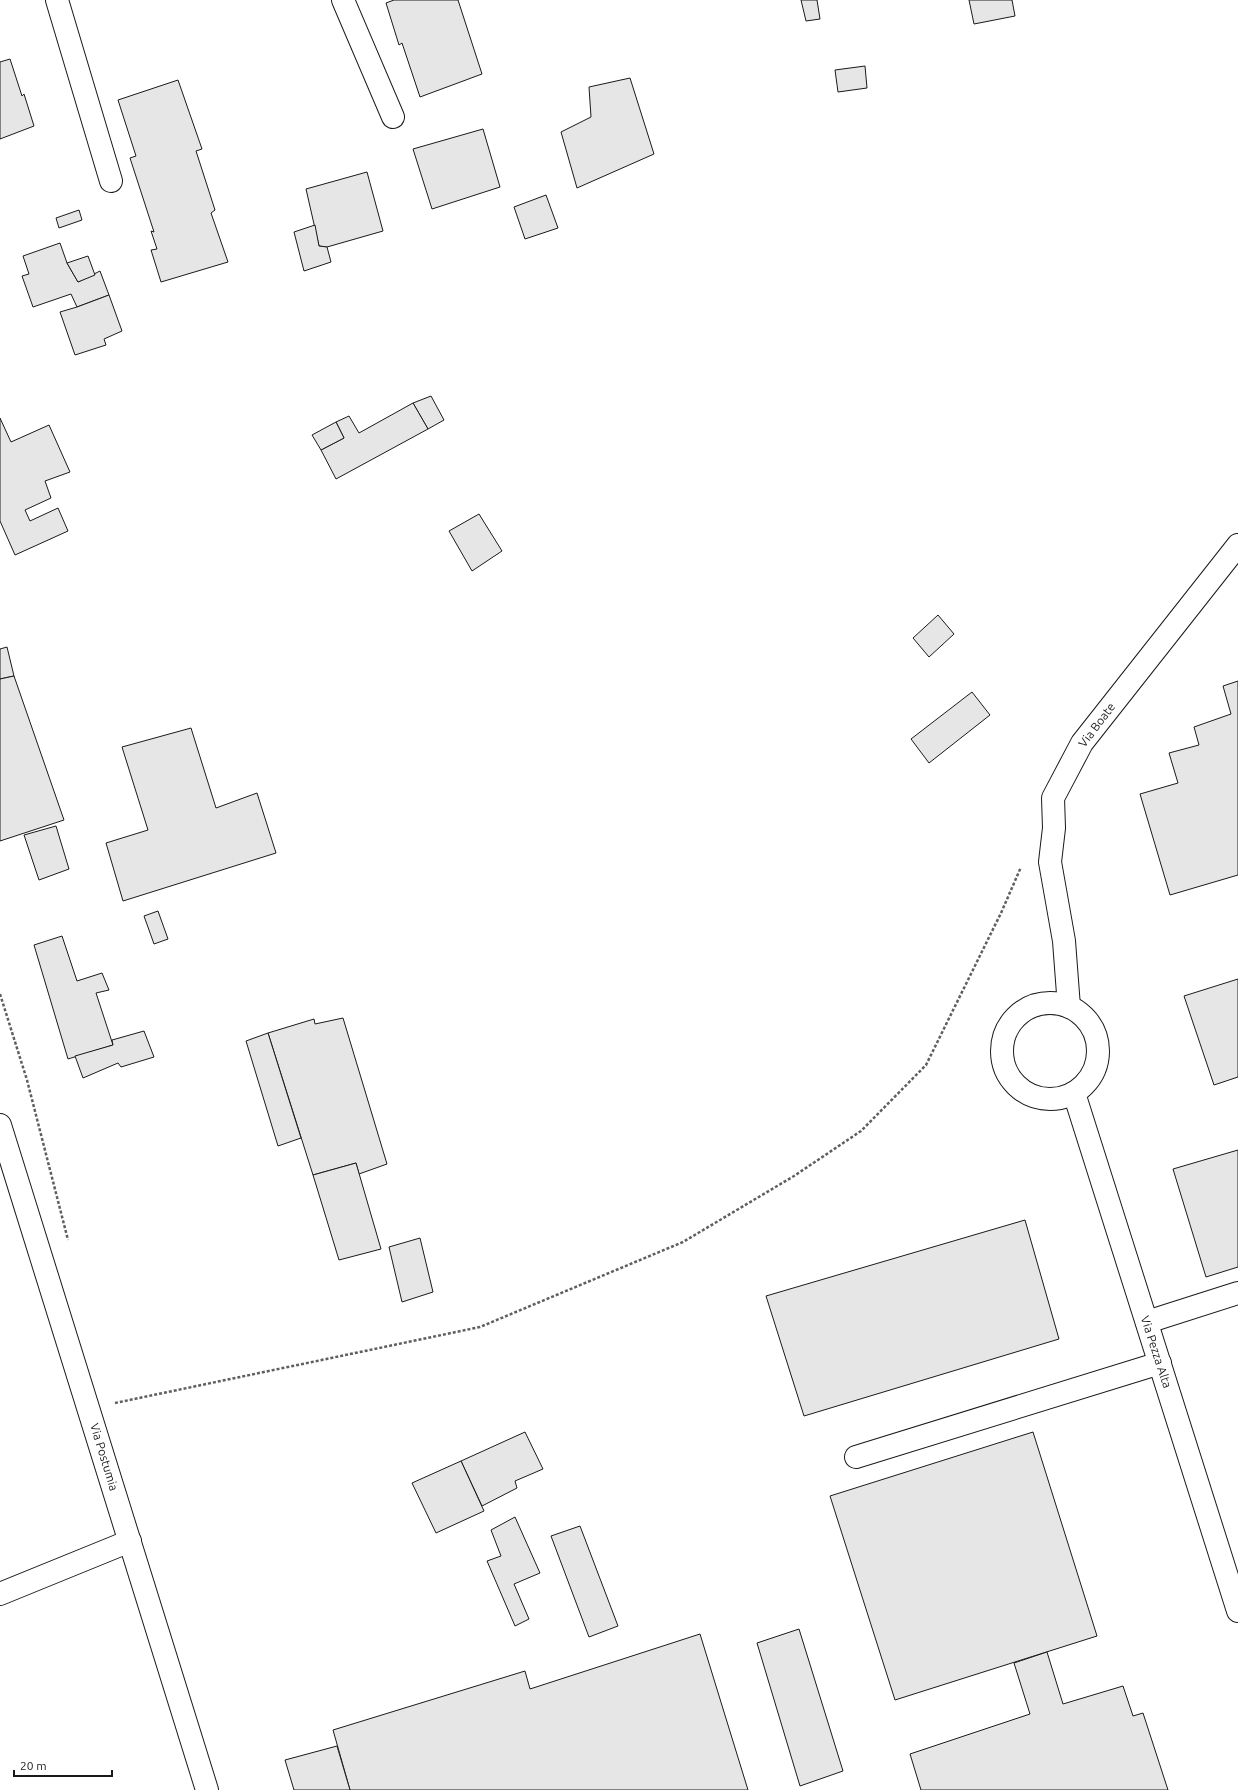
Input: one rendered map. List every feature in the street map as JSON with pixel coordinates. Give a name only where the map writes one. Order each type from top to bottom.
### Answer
[{"type":"street","points":[[57,0],[111,181]]},
{"type":"street","points":[[343,0],[393,117]]},
{"type":"street","name":"Via Boate","points":[[1069,1007],[1064,941],[1050,862],[1054,828],[1053,798],[1082,743],[1238,545]]},
{"type":"street","points":[[1048,1003],[1064,941]]},
{"type":"street","points":[[1048,1003],[1069,1007],[1082,1015],[1092,1027],[1098,1048],[1098,1056],[1094,1071],[1086,1083],[1074,1094],[1059,1099],[1043,1100],[1028,1094],[1015,1086],[1006,1072],[1002,1057],[1002,1042],[1008,1027],[1018,1015],[1032,1006],[1048,1003]]},
{"type":"street","name":"Via Pezza Alta","points":[[1074,1094],[1238,1611]]},
{"type":"street","name":"Via Postumia","points":[[0,1125],[207,1790]]},
{"type":"street","points":[[1147,1322],[1238,1293]]},
{"type":"street","points":[[856,1457],[1160,1364]]},
{"type":"street","points":[[0,1594],[130,1541]]},
{"type":"path","points":[[113,1404],[480,1327],[682,1242],[794,1176],[861,1131],[926,1065],[1001,913],[1021,865]]},
{"type":"building","points":[[394,0],[458,0],[482,74],[420,97],[402,43],[399,45],[386,3]]},
{"type":"building","points":[[801,0],[817,0],[820,19],[806,21]]},
{"type":"building","points":[[969,0],[1012,0],[1015,16],[974,24]]},
{"type":"building","points":[[10,59],[22,96],[24,94],[34,126],[0,139],[0,62]]},
{"type":"building","points":[[865,66],[867,88],[838,92],[835,70]]},
{"type":"building","points":[[630,78],[654,154],[577,188],[561,132],[591,117],[589,87]]},
{"type":"building","points":[[178,80],[202,149],[196,151],[215,210],[211,213],[228,262],[161,282],[151,250],[157,249],[151,231],[154,232],[130,158],[136,156],[118,100]]},
{"type":"building","points":[[483,129],[500,187],[432,209],[413,149]]},
{"type":"building","points":[[367,172],[383,231],[327,247],[319,246],[306,189]]},
{"type":"building","points":[[546,195],[558,228],[525,239],[514,207]]},
{"type":"building","points":[[79,210],[82,220],[59,228],[56,218]]},
{"type":"building","points":[[315,225],[319,246],[327,247],[331,262],[304,271],[294,232]]},
{"type":"building","points":[[60,243],[67,263],[78,282],[100,271],[109,295],[77,307],[71,294],[33,307],[22,276],[29,274],[23,256]]},
{"type":"building","points":[[88,256],[95,275],[78,282],[67,263]]},
{"type":"building","points":[[109,295],[122,331],[104,339],[106,345],[75,355],[60,312]]},
{"type":"building","points":[[431,396],[444,420],[428,429],[413,403]]},
{"type":"building","points":[[413,403],[428,429],[336,479],[321,450],[344,438],[336,422],[349,416],[359,433]]},
{"type":"building","points":[[0,418],[11,442],[49,425],[70,472],[45,481],[51,498],[25,510],[30,521],[58,508],[68,531],[15,555],[0,521]]},
{"type":"building","points":[[336,422],[344,438],[321,450],[312,435]]},
{"type":"building","points":[[479,514],[502,551],[472,571],[449,531]]},
{"type":"building","points":[[938,615],[954,634],[929,657],[913,638]]},
{"type":"building","points":[[7,647],[14,676],[0,679],[0,649]]},
{"type":"building","points":[[14,676],[64,820],[0,841],[0,679]]},
{"type":"building","points":[[1238,681],[1238,875],[1170,895],[1140,794],[1178,783],[1169,753],[1199,745],[1194,727],[1231,714],[1223,686]]},
{"type":"building","points":[[972,692],[990,715],[929,763],[911,739]]},
{"type":"building","points":[[191,728],[216,808],[257,793],[276,853],[123,901],[106,843],[148,830],[122,747]]},
{"type":"building","points":[[56,826],[69,869],[39,880],[24,835]]},
{"type":"building","points":[[158,911],[168,939],[154,944],[144,916]]},
{"type":"building","points":[[62,936],[77,981],[102,973],[109,990],[96,993],[113,1045],[68,1059],[34,945]]},
{"type":"building","points":[[1238,979],[1238,1077],[1214,1085],[1184,996]]},
{"type":"building","points":[[343,1018],[387,1164],[359,1174],[356,1163],[313,1175],[268,1033],[314,1019],[315,1024]]},
{"type":"building","points":[[144,1031],[154,1057],[121,1067],[118,1063],[83,1078],[75,1056],[113,1045],[112,1040]]},
{"type":"building","points":[[268,1033],[301,1138],[278,1146],[246,1041]]},
{"type":"building","points":[[1238,1150],[1238,1267],[1206,1277],[1173,1169]]},
{"type":"building","points":[[356,1163],[381,1249],[339,1260],[313,1175]]},
{"type":"building","points":[[1025,1220],[1059,1339],[804,1416],[766,1296]]},
{"type":"building","points":[[420,1238],[433,1292],[402,1302],[389,1247]]},
{"type":"building","points":[[525,1432],[543,1469],[515,1481],[517,1488],[482,1506],[461,1461]]},
{"type":"building","points":[[1033,1432],[1097,1636],[895,1700],[830,1496]]},
{"type":"building","points":[[461,1461],[484,1511],[436,1533],[412,1483]]},
{"type":"building","points":[[515,1517],[540,1573],[514,1584],[529,1619],[515,1626],[487,1561],[501,1556],[491,1530]]},
{"type":"building","points":[[580,1526],[618,1626],[589,1637],[551,1536]]},
{"type":"building","points":[[799,1629],[843,1771],[800,1786],[757,1643]]},
{"type":"building","points":[[700,1634],[748,1790],[350,1790],[333,1730],[525,1671],[530,1689]]},
{"type":"building","points":[[1047,1652],[1063,1704],[1123,1686],[1133,1716],[1143,1713],[1168,1790],[921,1790],[910,1754],[1030,1714],[1014,1663]]},
{"type":"building","points":[[337,1746],[350,1790],[294,1790],[285,1760]]}]
